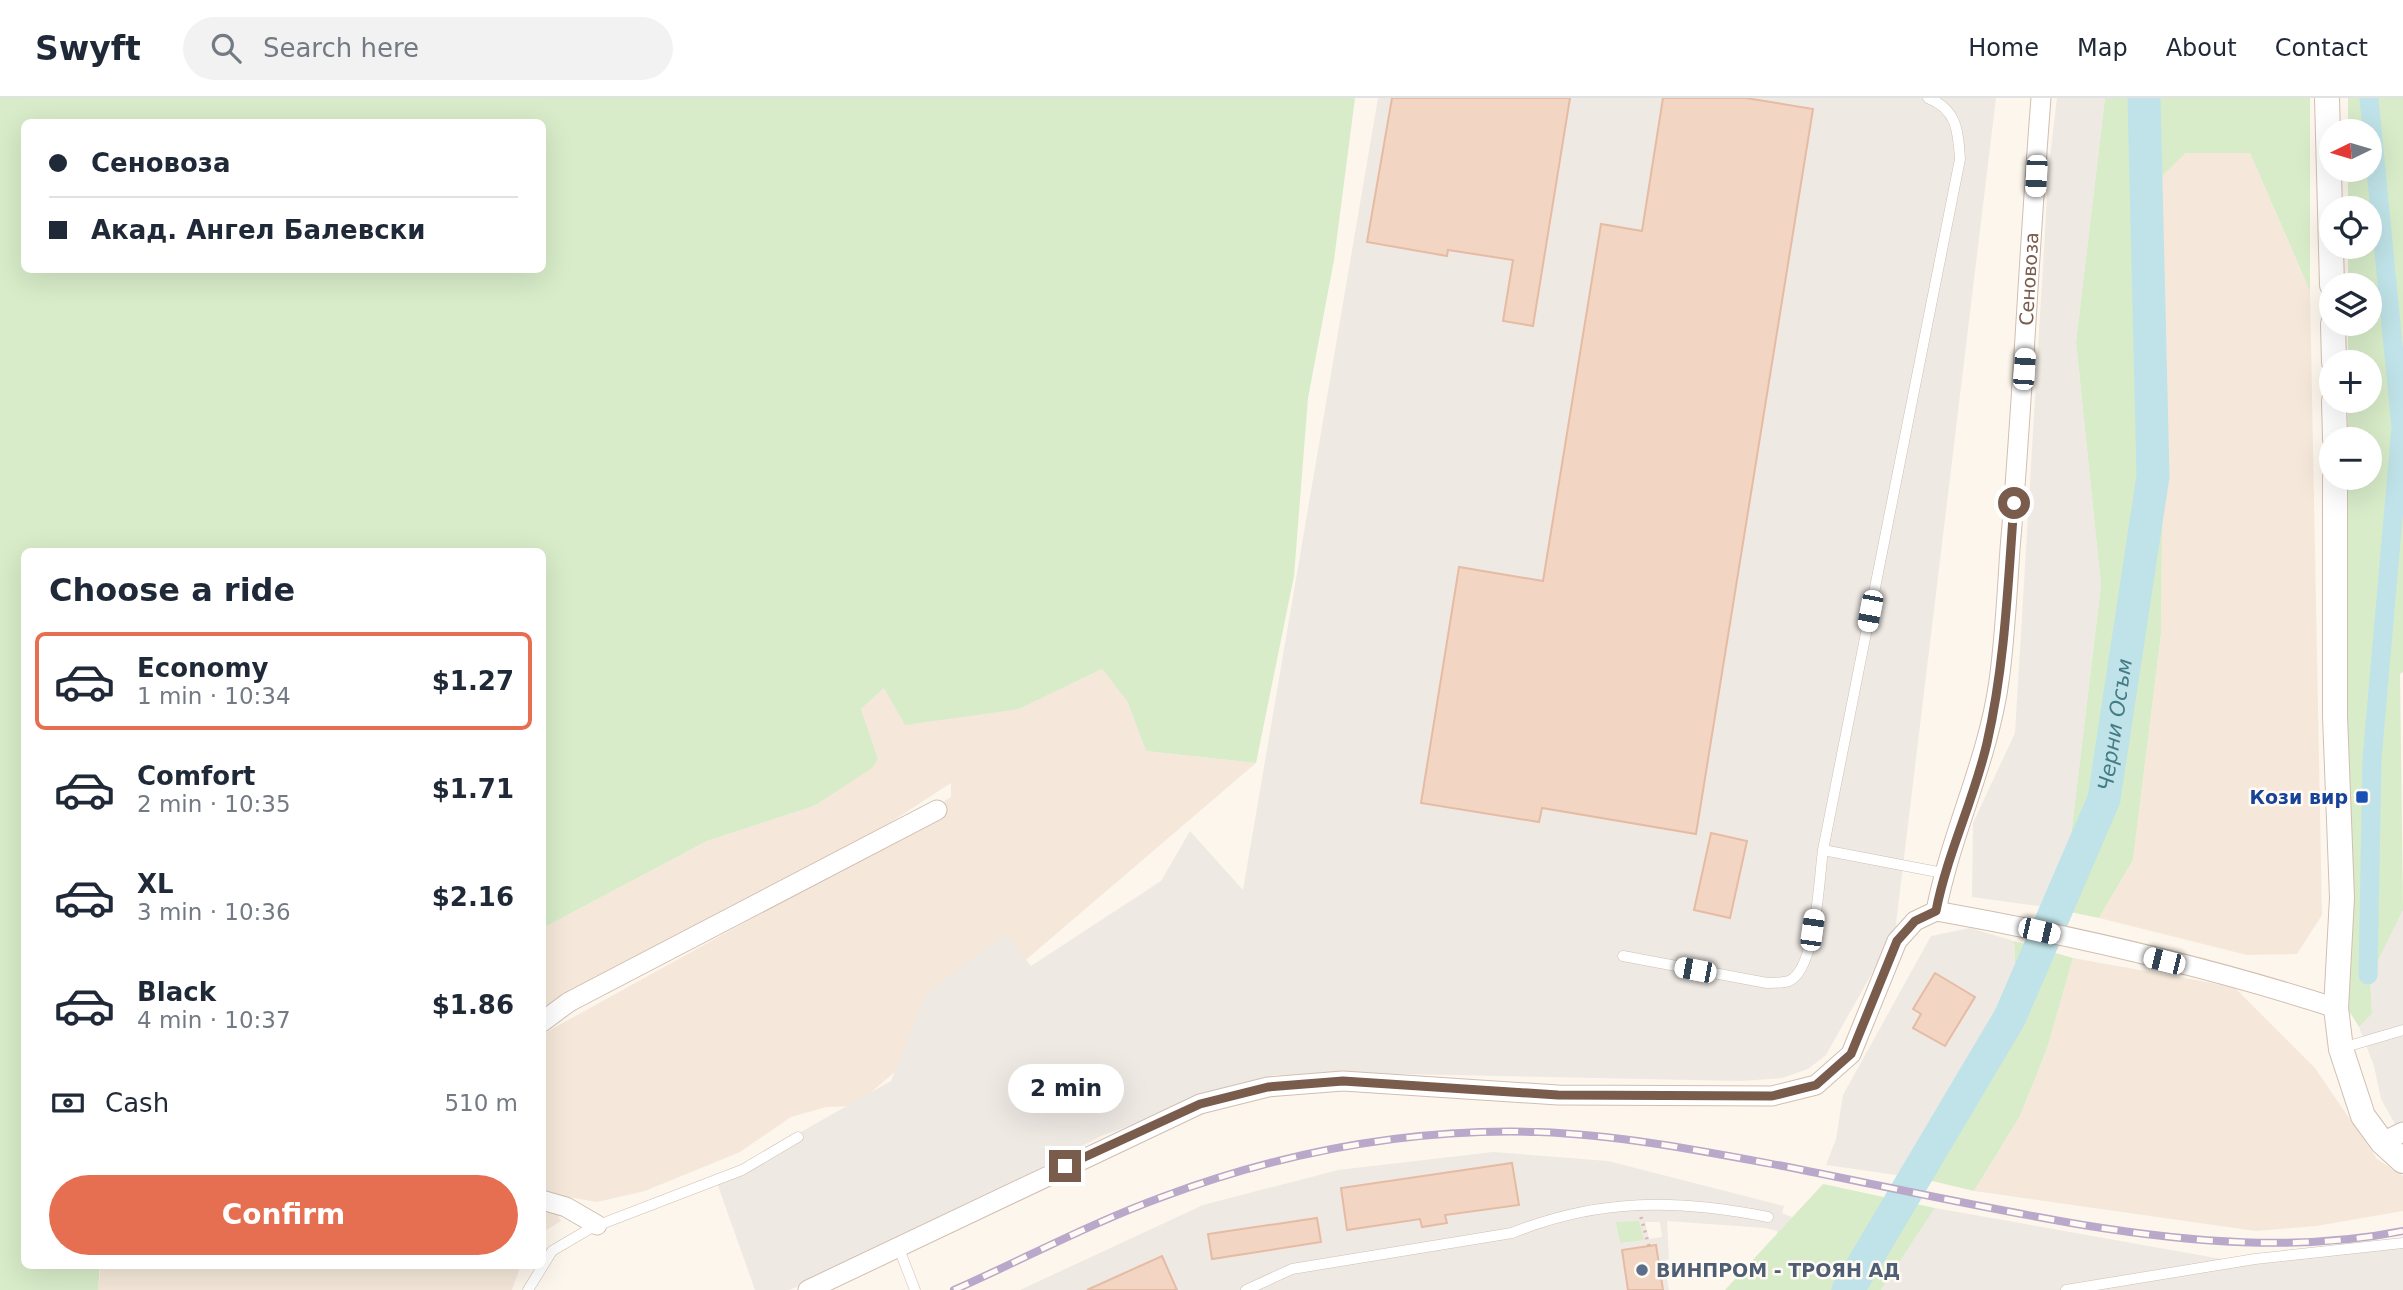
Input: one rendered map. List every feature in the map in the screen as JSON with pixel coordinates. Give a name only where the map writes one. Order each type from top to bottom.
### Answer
[{"type":"street","name":"Сеновоза","points":[[1936,911],[1943,873],[1958,839],[1987,745],[1999,682],[2019,452],[2041,98]]},
{"type":"street","points":[[2327,101],[2332,273]]},
{"type":"street","points":[[2335,490],[2335,716],[2342,898],[2336,1008],[2341,1049],[2363,1116],[2393,1137],[2403,1161]]},
{"type":"street","points":[[546,1019],[569,1002],[937,810]]},
{"type":"street","points":[[808,1290],[1200,1104],[1268,1087],[1343,1081],[1558,1095],[1772,1096],[1816,1085],[1851,1054],[1897,941],[1915,921],[1936,911],[2115,948],[2284,991],[2336,1008]]},
{"type":"street","points":[[546,1201],[566,1207],[597,1225]]},
{"type":"lane","points":[[1623,956],[1767,983],[1789,981],[1799,973],[1808,957],[1823,850],[1960,159],[1957,123],[1943,104],[1927,98]]},
{"type":"lane","points":[[1823,850],[1943,873]]},
{"type":"lane","points":[[2341,1049],[2403,1030]]},
{"type":"lane","points":[[546,1261],[552,1251],[597,1225],[742,1170],[798,1137]]},
{"type":"lane","points":[[1246,1290],[1292,1269],[1512,1233],[1545,1219],[1638,1204],[1657,1202],[1720,1208],[1768,1217]]},
{"type":"lane","points":[[2066,1290],[2255,1259],[2403,1243]]},
{"type":"lane","points":[[898,1246],[915,1290]]},
{"type":"lane","points":[[528,1290],[541,1269]]},
{"type":"path","points":[[1638,1204],[1649,1246]]},
{"type":"shaded area","points":[[1378,98],[1996,98],[1895,932],[1826,1055],[1808,1069],[1782,1078],[1740,1081],[1400,1074],[1274,1075],[1101,1136],[864,1261],[789,1290],[755,1290],[716,1180],[891,1081],[927,993],[1005,934],[1031,966],[1161,881],[1190,831],[1243,890]]},
{"type":"shaded area","points":[[2057,98],[2105,98],[2076,342],[2101,585],[2071,836],[2046,907],[1972,897],[1973,823],[2015,733],[2049,165]]},
{"type":"shaded area","points":[[2186,153],[2250,153],[2310,291],[2322,915],[2297,954],[2247,955],[2099,918],[2133,860],[2161,634],[2163,443],[2159,179]]},
{"type":"shaded area","points":[[1102,669],[1127,701],[1146,751],[1256,763],[855,1106],[826,1107],[791,1117],[740,1152],[645,1191],[597,1202],[546,1194],[546,1032],[841,869],[951,797],[951,783],[831,861],[546,1016],[546,926],[707,841],[814,806],[878,759],[861,709],[884,688],[1019,709]]},
{"type":"shaded area","points":[[2403,910],[2403,1121],[2396,1126],[2381,1099],[2374,1066],[2359,1027],[2372,1014],[2370,977]]},
{"type":"shaded area","points":[[1970,928],[2014,941],[2016,982],[1977,1100],[1924,1179],[1826,1165],[1836,1139],[1843,1095],[1931,936]]},
{"type":"shaded area","points":[[2073,958],[2234,987],[2315,1068],[2377,1159],[2403,1176],[2403,1211],[2316,1226],[2256,1231],[1974,1191],[2020,1116],[2047,1049]]},
{"type":"shaded area","name":"ВИНПРОМ - ТРОЯН АД","points":[[1493,1152],[1608,1161],[1784,1206],[1782,1213],[1801,1221],[1779,1241],[1777,1231],[1765,1228],[1667,1221],[1669,1259],[1664,1261],[1669,1290],[1020,1290],[1203,1205],[1338,1170]],"holes":[[[1645,1222],[1660,1222],[1662,1237],[1649,1239]]]},
{"type":"shaded area","points":[[546,1207],[555,1209],[561,1221],[546,1230]]},
{"type":"shaded area","points":[[1935,1208],[2244,1263],[2403,1242],[2403,1290],[1881,1290]]},
{"type":"shaded area","points":[[101,1269],[520,1269],[512,1290],[98,1290]]},
{"type":"green space","points":[[0,98],[1355,98],[1334,260],[1308,398],[1294,576],[1256,763],[1146,751],[1127,701],[1102,669],[1019,709],[905,725],[884,688],[861,709],[878,759],[872,768],[814,806],[707,841],[546,926],[546,548],[21,548],[21,1269],[100,1269],[98,1290],[0,1290]]},
{"type":"green space","points":[[2105,98],[2310,98],[2310,291],[2250,153],[2186,153],[2159,179],[2163,443],[2161,634],[2133,860],[2099,918],[2046,907],[2071,836],[2101,585],[2076,342]]},
{"type":"green space","points":[[2348,98],[2403,98],[2403,672],[2400,674],[2403,910],[2370,977],[2372,1014],[2359,1027],[2332,984],[2347,490],[2382,490],[2382,427],[2348,427],[2348,413],[2382,413],[2382,350],[2348,350],[2348,336],[2382,336],[2382,273],[2348,273],[2348,259],[2382,259],[2382,196],[2348,196],[2348,182],[2382,182],[2382,119],[2348,119]]},
{"type":"green space","points":[[2014,941],[2073,958],[2047,1049],[2020,1116],[1974,1191],[1924,1179],[1977,1100],[2016,982]]},
{"type":"green space","points":[[1823,1184],[1935,1208],[1881,1290],[1725,1290]]},
{"type":"green space","points":[[1639,1221],[1644,1240],[1620,1243],[1616,1222]]},
{"type":"building","points":[[1392,98],[1570,98],[1533,326],[1503,321],[1513,260],[1448,250],[1447,256],[1367,242]]},
{"type":"building","points":[[1663,98],[1746,98],[1813,109],[1696,834],[1542,808],[1539,822],[1421,803],[1459,567],[1543,581],[1601,224],[1642,231]]},
{"type":"building","points":[[1711,833],[1747,841],[1730,918],[1694,910]]},
{"type":"building","points":[[1935,973],[1975,997],[1945,1046],[1913,1028],[1921,1014],[1913,1009]]},
{"type":"building","points":[[1512,1163],[1519,1205],[1445,1215],[1447,1223],[1422,1227],[1420,1219],[1347,1230],[1341,1188]]},
{"type":"building","points":[[1317,1218],[1321,1242],[1212,1259],[1208,1234]]},
{"type":"building","name":"ВИНПРОМ - ТРОЯН АД","points":[[1656,1245],[1663,1290],[1628,1290],[1622,1250]]},
{"type":"building","points":[[1162,1256],[1177,1290],[1087,1290]]},
{"type":"waterway","name":"Черни Осъм","points":[[1848,1290],[2010,1017],[2104,799],[2153,476],[2144,98]]},
{"type":"waterway","points":[[2368,975],[2372,759],[2401,427],[2369,98]]},
{"type":"railway","points":[[954,1290],[1138,1206],[1210,1180],[1302,1155],[1349,1146],[1443,1134],[1491,1132],[1600,1136],[1661,1144],[2046,1218],[2163,1236],[2283,1243],[2403,1231]]},
{"type":"place","name":"Кози вир","points":[[2362,797]]},
{"type":"place","name":"ВИНПРОМ - ТРОЯН АД","points":[[1642,1270]]},
{"type":"route","points":[[1065,1166],[1200,1104],[1268,1087],[1343,1081],[1558,1095],[1772,1096],[1816,1085],[1851,1054],[1897,941],[1915,921],[1936,911],[1943,873],[1958,839],[1987,745],[1999,682],[2014,503]]}]
